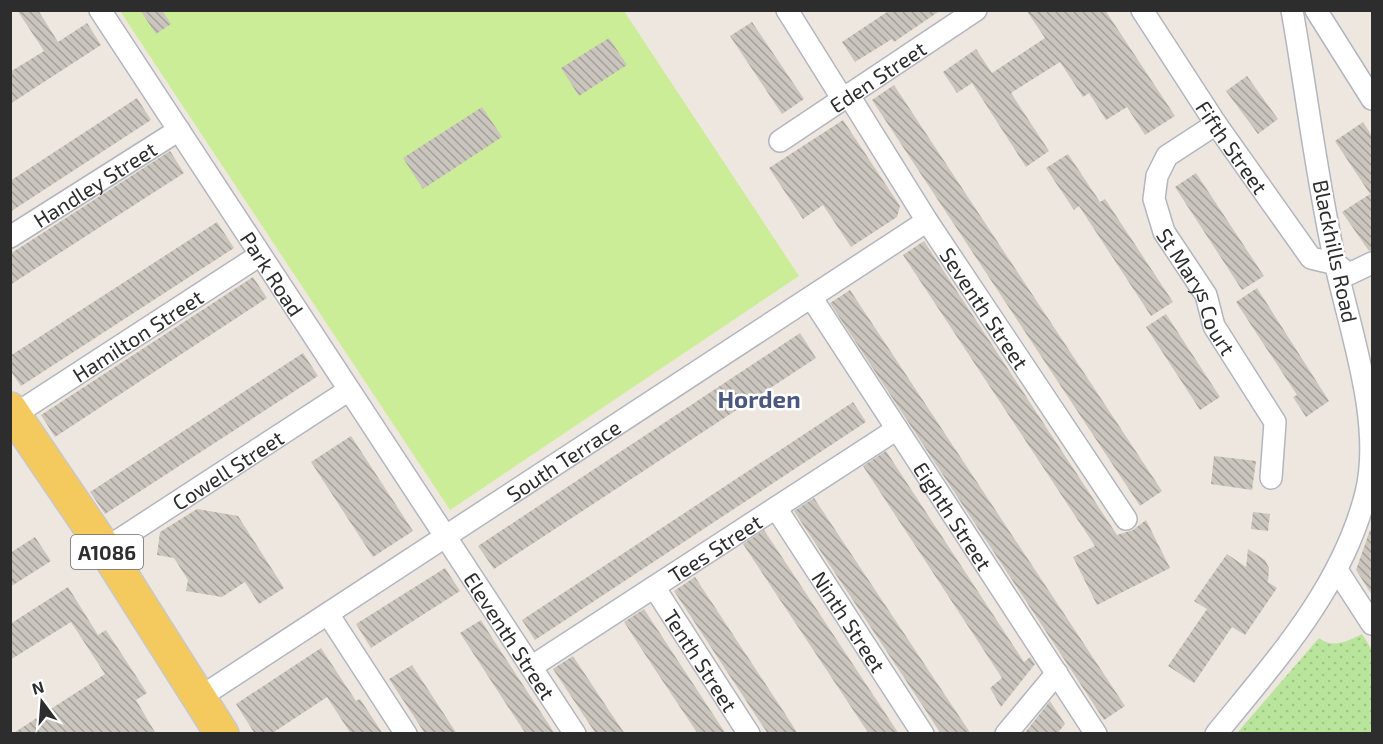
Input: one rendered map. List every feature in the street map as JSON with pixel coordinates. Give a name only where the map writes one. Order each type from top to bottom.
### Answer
[{"type":"main road","name":"A1086","points":[[12,412],[105,549],[222,734]]},
{"type":"street","name":"Park Road","points":[[100,10],[445,537]]},
{"type":"street","name":"Seventh Street","points":[[787,10],[1126,519]]},
{"type":"street","name":"Fifth Street","points":[[1142,10],[1216,124],[1311,258],[1336,264],[1350,274],[1372,263]]},
{"type":"street","name":"Blackhills Road","points":[[1216,734],[1299,631],[1337,570],[1367,492],[1372,450],[1368,414],[1355,344],[1336,264],[1292,10]]},
{"type":"street","points":[[1316,10],[1372,99]]},
{"type":"street","name":"Eden Street","points":[[780,141],[972,12]]},
{"type":"street","name":"St Marys Court","points":[[1216,124],[1167,156],[1156,176],[1154,199],[1164,232],[1206,295],[1214,326],[1275,422],[1271,478]]},
{"type":"street","name":"Handley Street","points":[[10,237],[179,130]]},
{"type":"street","name":"South Terrace","points":[[199,698],[927,221]]},
{"type":"street","name":"Hamilton Street","points":[[12,412],[260,255]]},
{"type":"street","name":"Eighth Street","points":[[811,297],[1096,734]]},
{"type":"street","name":"Cowell Street","points":[[105,549],[349,390]]},
{"type":"street","name":"Tees Street","points":[[531,667],[897,429]]},
{"type":"street","name":"Ninth Street","points":[[776,508],[923,734]]},
{"type":"street","name":"Eleventh Street","points":[[445,537],[576,734]]},
{"type":"street","points":[[1337,570],[1372,624]]},
{"type":"street","name":"Tenth Street","points":[[654,588],[749,734]]},
{"type":"street","points":[[328,614],[406,734]]},
{"type":"street","points":[[1006,734],[1057,673]]},
{"type":"green space","points":[[120,11],[624,11],[799,276],[450,510]]},
{"type":"green space","points":[[1362,634],[1372,650],[1372,733],[1237,733],[1319,638],[1335,643]]},
{"type":"building","points":[[17,10],[38,10],[58,42],[87,23],[101,45],[10,104],[10,72],[44,51]]},
{"type":"building","points":[[140,10],[162,10],[171,24],[156,34]]},
{"type":"building","points":[[890,10],[941,10],[894,42],[892,39],[855,62],[842,42]]},
{"type":"building","points":[[1026,10],[1105,10],[1175,116],[1145,135],[1127,107],[1106,120],[1089,93],[1083,97],[1060,62],[1011,93],[1049,151],[1026,167],[972,83],[957,93],[943,72],[976,49],[992,73],[1045,38]]},
{"type":"building","points":[[752,22],[804,99],[782,114],[730,36]]},
{"type":"building","points":[[609,38],[627,65],[579,96],[561,68]]},
{"type":"building","points":[[1247,76],[1278,119],[1258,134],[1226,91]]},
{"type":"building","points":[[894,85],[1162,491],[1140,506],[872,100]]},
{"type":"building","points":[[137,98],[151,120],[10,212],[10,181]]},
{"type":"building","points":[[482,107],[502,137],[423,189],[403,158]]},
{"type":"building","points":[[843,120],[900,206],[897,217],[851,247],[823,205],[803,219],[769,168]]},
{"type":"building","points":[[1363,122],[1372,136],[1372,250],[1369,251],[1342,212],[1370,194],[1335,141]]},
{"type":"building","points":[[170,151],[184,173],[10,285],[10,254]]},
{"type":"building","points":[[1068,154],[1100,202],[1105,199],[1173,302],[1151,316],[1079,206],[1074,210],[1046,168]]},
{"type":"building","points":[[1196,173],[1264,276],[1242,290],[1175,187]]},
{"type":"building","points":[[217,222],[234,248],[21,386],[10,370],[10,356]]},
{"type":"building","points":[[924,241],[1117,535],[1133,530],[1146,520],[1170,568],[1097,605],[1073,557],[1095,546],[903,255]]},
{"type":"building","points":[[253,277],[267,298],[55,437],[41,415]]},
{"type":"building","points":[[1257,288],[1329,401],[1306,417],[1293,397],[1297,395],[1236,302]]},
{"type":"building","points":[[850,290],[1125,706],[1104,720],[830,303]]},
{"type":"building","points":[[1166,314],[1220,397],[1200,410],[1146,327]]},
{"type":"building","points":[[800,333],[816,358],[494,569],[478,546]]},
{"type":"building","points":[[303,353],[318,376],[105,514],[90,492]]},
{"type":"building","points":[[853,402],[866,422],[535,640],[522,620]]},
{"type":"building","points":[[351,436],[413,531],[373,557],[311,462]]},
{"type":"building","points":[[886,451],[1024,662],[1030,657],[1035,664],[1001,707],[990,688],[1002,678],[863,466]]},
{"type":"building","points":[[1214,456],[1256,461],[1252,490],[1211,484]]},
{"type":"building","points":[[814,498],[971,734],[941,734],[794,511]]},
{"type":"building","points":[[197,509],[238,516],[284,588],[259,604],[245,582],[222,597],[186,591],[188,580],[174,558],[157,555],[160,532]]},
{"type":"building","points":[[1253,512],[1270,514],[1268,531],[1251,529]]},
{"type":"building","points":[[764,530],[899,734],[869,734],[743,544]]},
{"type":"building","points":[[1370,530],[1372,530],[1372,595],[1356,570]]},
{"type":"building","points":[[35,537],[51,561],[10,587],[10,553]]},
{"type":"building","points":[[1248,549],[1265,560],[1269,568],[1268,582],[1277,588],[1245,635],[1232,627],[1194,683],[1168,666],[1207,609],[1194,601],[1227,554],[1246,567]]},
{"type":"building","points":[[445,568],[460,591],[371,648],[356,624]]},
{"type":"building","points":[[695,577],[798,734],[768,734],[674,591]]},
{"type":"building","points":[[68,587],[98,635],[106,630],[147,693],[136,700],[156,734],[12,734],[105,674],[71,622],[10,660],[10,624]]},
{"type":"building","points":[[644,609],[726,734],[698,734],[650,662],[624,622]]},
{"type":"building","points":[[481,620],[555,734],[526,734],[460,633]]},
{"type":"building","points":[[321,648],[356,701],[360,699],[383,734],[351,734],[327,697],[271,734],[255,734],[236,704]]},
{"type":"building","points":[[573,656],[625,734],[596,734],[553,669]]},
{"type":"building","points":[[412,665],[457,734],[425,734],[389,679]]},
{"type":"building","points":[[1050,701],[1065,724],[1057,734],[1024,734]]},
{"type":"district","name":"Horden","points":[[759,398]]}]
